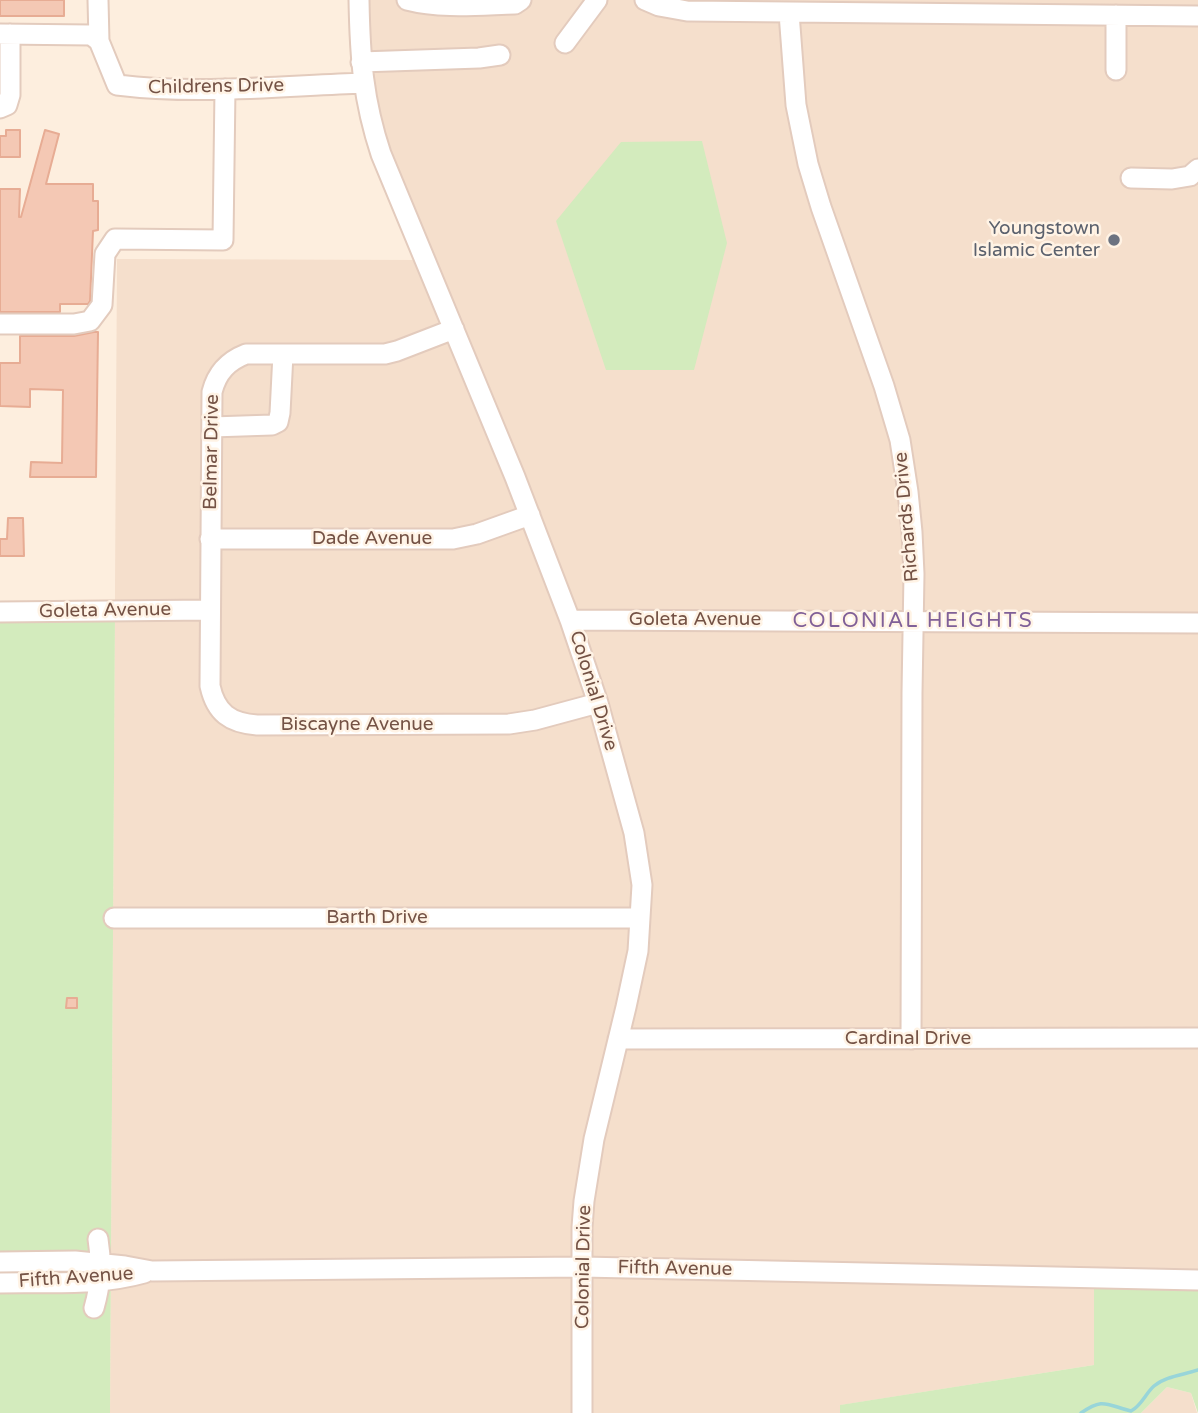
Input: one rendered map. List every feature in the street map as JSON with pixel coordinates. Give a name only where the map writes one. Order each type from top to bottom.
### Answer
[{"type":"street","points":[[0,108],[9,101],[5,40],[90,46],[99,41],[99,0]]},
{"type":"street","name":"Colonial Drive","points":[[359,0],[363,83],[373,131],[530,515],[570,620],[598,703],[634,833],[642,885],[636,962],[594,1139],[582,1227],[582,1413]]},
{"type":"street","points":[[407,0],[446,6],[514,4],[521,0]]},
{"type":"street","points":[[565,43],[597,0]]},
{"type":"street","points":[[645,0],[659,6],[687,11],[1198,16]]},
{"type":"street","name":"Richards Drive","points":[[789,13],[796,105],[808,164],[884,386],[900,440],[908,492],[914,574],[911,1038]]},
{"type":"street","points":[[1116,15],[1116,70]]},
{"type":"street","name":"Childrens Drive","points":[[99,41],[117,85],[225,89],[363,83]]},
{"type":"street","points":[[361,62],[500,55]]},
{"type":"street","points":[[0,324],[74,324],[90,321],[102,305],[105,254],[115,239],[223,240],[225,89]]},
{"type":"street","points":[[1131,177],[1195,177]]},
{"type":"street","name":"Belmar Drive","points":[[210,610],[214,384],[225,366],[246,355],[385,354],[454,329]]},
{"type":"street","points":[[212,427],[272,425],[278,422],[283,354]]},
{"type":"street","name":"Dade Avenue","points":[[210,539],[453,539],[477,534],[530,515]]},
{"type":"street","name":"Goleta Avenue","points":[[0,612],[210,610]]},
{"type":"street","name":"Biscayne Avenue","points":[[210,610],[209,686],[218,707],[236,722],[509,724],[598,703]]},
{"type":"street","name":"Goleta Avenue","points":[[570,620],[1198,622]]},
{"type":"street","name":"Barth Drive","points":[[114,918],[640,918]]},
{"type":"street","name":"Cardinal Drive","points":[[618,1039],[1198,1038]]},
{"type":"street","points":[[94,1308],[101,1271],[98,1239]]},
{"type":"street","name":"Fifth Avenue","points":[[0,1262],[75,1261],[101,1271]]},
{"type":"street","name":"Fifth Avenue","points":[[0,1283],[101,1271],[582,1267],[1198,1280]]},
{"type":"shaded area","points":[[359,0],[1198,0],[1198,1280],[1094,1365],[841,1405],[840,1413],[110,1413],[117,259],[425,260],[381,154]]},
{"type":"shaded area","points":[[1167,1387],[1191,1393],[1197,1413],[1141,1413]]},
{"type":"green space","points":[[702,141],[727,243],[694,370],[606,370],[556,221],[621,142]]},
{"type":"green space","points":[[115,611],[110,1413],[0,1413],[0,612]]},
{"type":"green space","points":[[1094,1278],[1198,1280],[1198,1413],[1191,1393],[1167,1387],[1141,1413],[840,1413],[840,1405],[1094,1365]]},
{"type":"building","points":[[0,0],[64,0],[64,16],[0,16]]},
{"type":"building","points":[[6,130],[20,130],[20,157],[0,157],[0,136],[6,136]]},
{"type":"building","points":[[45,130],[59,134],[46,184],[93,184],[93,201],[98,201],[98,230],[93,231],[90,301],[88,304],[60,304],[60,312],[0,312],[0,189],[20,189],[21,217]]},
{"type":"building","points":[[98,332],[96,477],[30,477],[31,462],[62,463],[63,390],[30,389],[30,407],[0,406],[0,363],[20,363],[20,336],[74,336]]},
{"type":"building","points":[[8,518],[23,518],[24,556],[0,556],[0,539],[7,539]]},
{"type":"building","points":[[67,998],[77,998],[77,1008],[66,1008]]},
{"type":"waterway","points":[[1081,1413],[1100,1404],[1131,1411],[1159,1383],[1198,1370]]},
{"type":"place","name":"Youngstown Islamic Center","points":[[1114,240]]},
{"type":"district","name":"COLONIAL HEIGHTS","points":[[913,621]]}]
